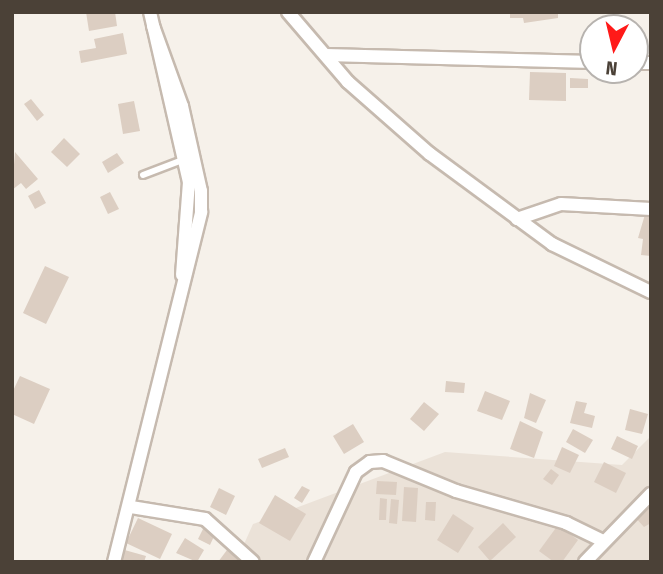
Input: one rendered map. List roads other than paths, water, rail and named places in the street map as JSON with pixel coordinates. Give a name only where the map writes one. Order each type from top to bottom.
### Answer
[{"type":"street","points":[[114,562],[131,507],[182,292],[190,195],[189,158],[150,12]]},
{"type":"street","points":[[288,12],[326,55],[409,138],[517,219],[579,260],[651,292]]},
{"type":"street","points":[[326,55],[579,62]]},
{"type":"street","points":[[517,219],[561,204],[651,209]]},
{"type":"street","points":[[314,562],[356,472],[370,462],[403,466],[456,492],[566,523],[603,541]]},
{"type":"street","points":[[585,562],[651,494]]},
{"type":"street","points":[[131,507],[205,519],[253,562]]},
{"type":"lane","points":[[143,175],[189,158]]}]
